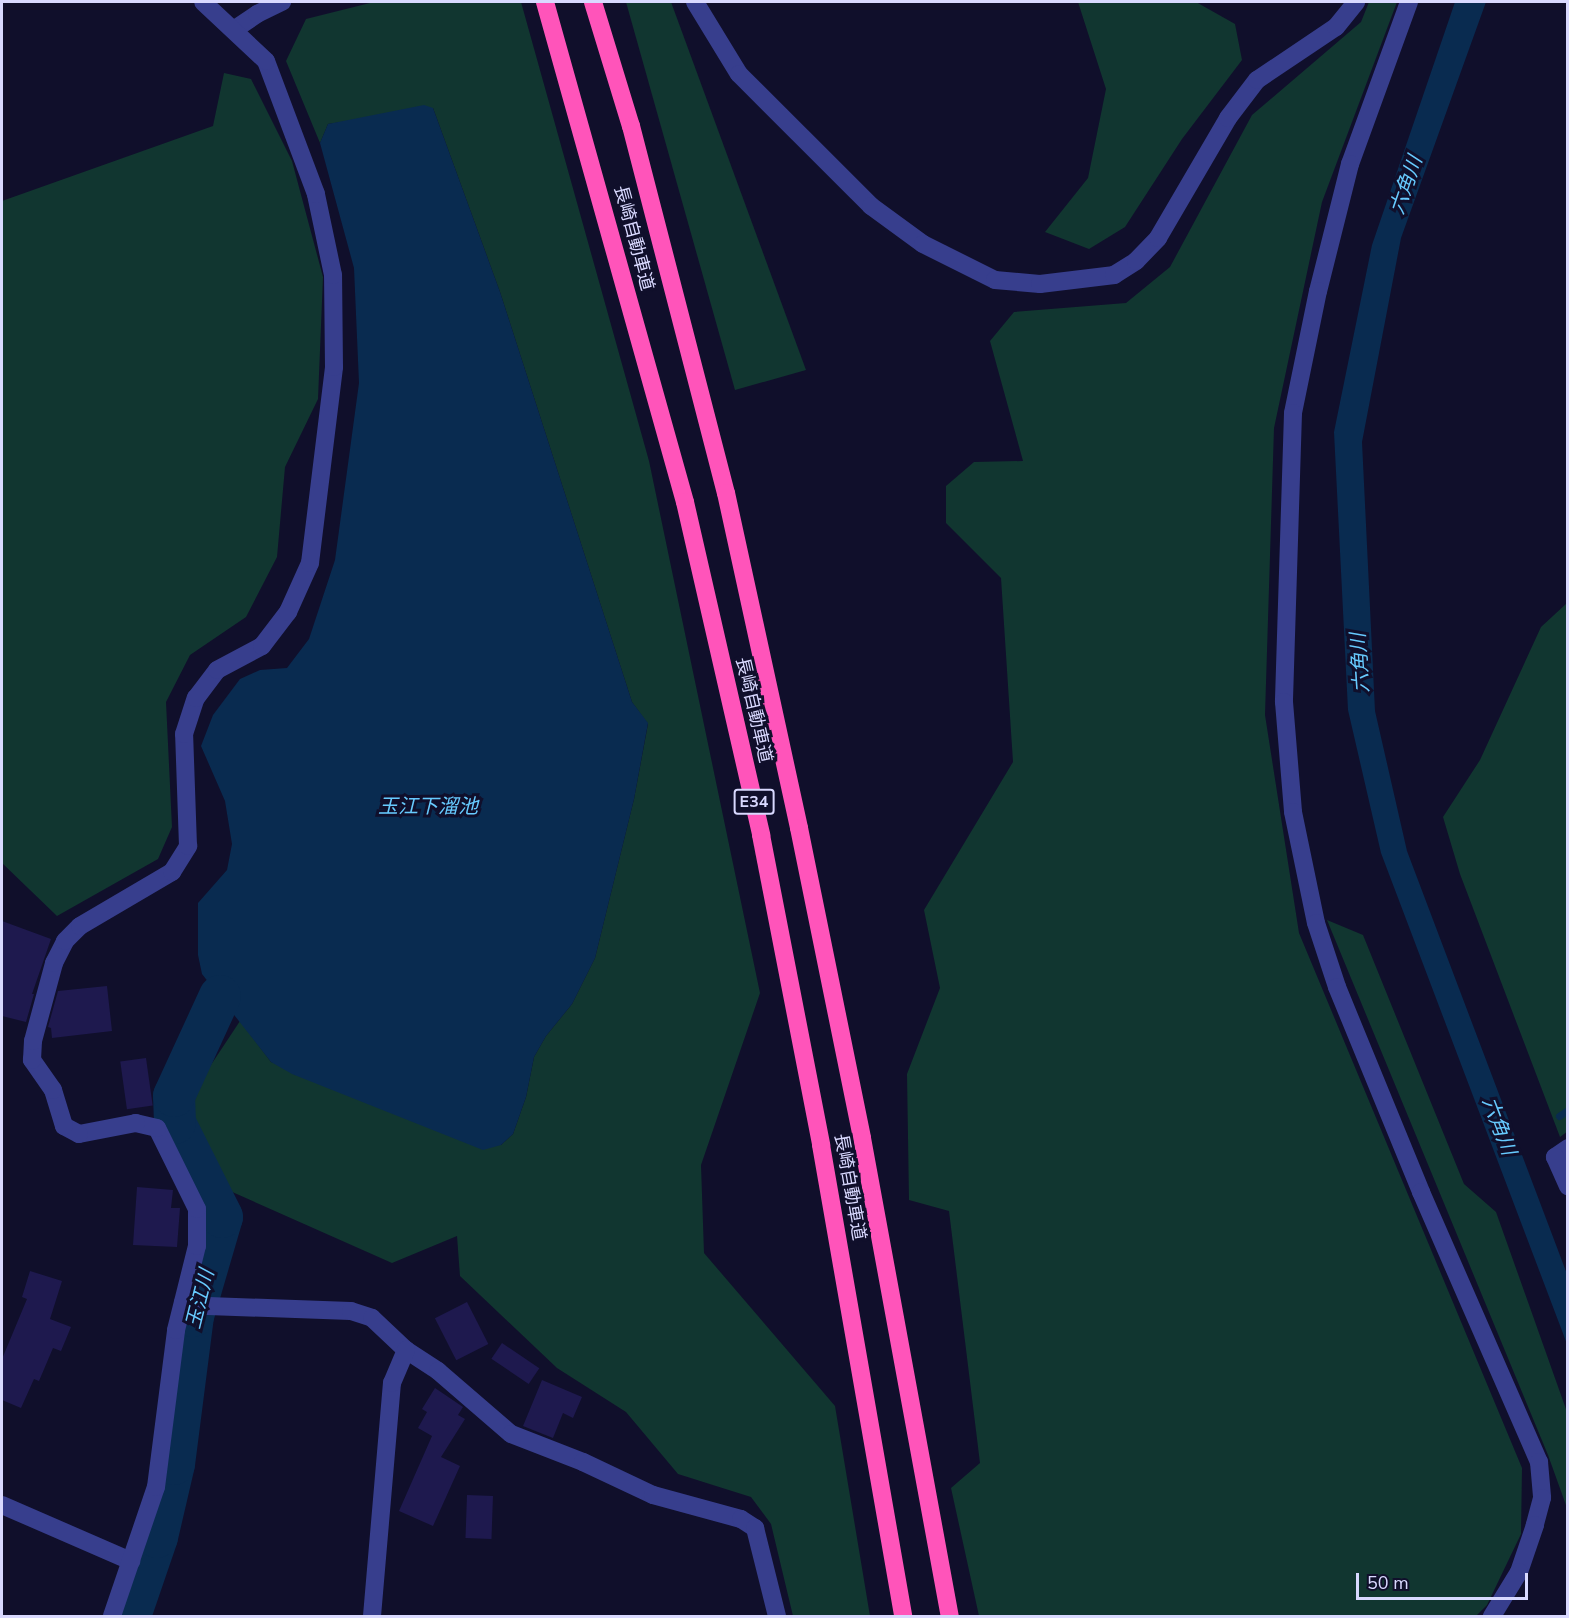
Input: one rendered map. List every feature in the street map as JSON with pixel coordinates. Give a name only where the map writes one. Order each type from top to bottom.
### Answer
[{"type":"highway","name":"長崎自動車道","points":[[545,2],[685,502],[761,835],[821,1145],[903,1617]]},
{"type":"highway","name":"長崎自動車道","points":[[593,2],[631,126],[726,493],[799,828],[862,1138],[950,1617]]},
{"type":"street","points":[[112,1617],[156,1487],[176,1330],[197,1246],[197,1209],[157,1128],[136,1123],[79,1134],[64,1126],[53,1090],[32,1060],[33,1041],[54,963],[65,941],[80,926],[172,872],[188,846],[184,734],[196,698],[217,670],[262,646],[288,612],[310,563],[334,367],[333,275],[316,194],[266,61],[235,29],[203,2]]},
{"type":"street","points":[[235,29],[257,14],[282,2]]},
{"type":"street","points":[[695,2],[738,74],[871,206],[923,244],[995,280],[1040,284],[1114,275],[1136,261],[1158,238],[1228,118],[1257,80],[1336,27],[1356,2]]},
{"type":"street","points":[[1409,2],[1350,164],[1318,291],[1293,413],[1284,702],[1293,812],[1316,923],[1334,976],[1421,1192],[1539,1462],[1542,1498],[1535,1525],[1519,1572],[1492,1617]]},
{"type":"street","points":[[1568,1148],[1555,1157],[1568,1186]]},
{"type":"street","points":[[183,1302],[208,1306],[351,1311],[372,1318],[406,1350],[438,1371],[511,1434],[583,1462],[653,1495],[741,1519],[755,1528],[777,1617]]},
{"type":"street","points":[[372,1617],[392,1383],[406,1350]]},
{"type":"street","points":[[2,1505],[131,1562]]},
{"type":"green space","points":[[374,2],[521,2],[649,461],[760,993],[701,1165],[704,1253],[835,1406],[870,1616],[793,1616],[771,1524],[751,1497],[678,1474],[626,1412],[557,1368],[460,1276],[457,1236],[392,1263],[221,1187],[188,1120],[193,1092],[240,1021],[271,1062],[501,1145],[513,1134],[526,1097],[534,1057],[546,1036],[572,1004],[595,958],[634,799],[648,724],[632,702],[500,292],[433,108],[328,124],[320,143],[286,61],[306,19]]},
{"type":"green space","points":[[626,2],[671,2],[806,370],[735,390]]},
{"type":"green space","points":[[1078,2],[1196,2],[1235,24],[1242,60],[1182,139],[1125,227],[1089,249],[1045,232],[1088,178],[1106,89]]},
{"type":"green space","points":[[1369,2],[1397,2],[1322,202],[1274,428],[1265,715],[1299,933],[1522,1468],[1521,1534],[1487,1605],[1476,1616],[979,1616],[951,1488],[980,1463],[949,1211],[909,1200],[907,1074],[940,988],[924,910],[1013,762],[1001,578],[946,523],[946,486],[974,462],[1023,461],[990,341],[1014,312],[1126,303],[1170,267],[1252,115],[1361,22]]},
{"type":"green space","points":[[224,73],[251,79],[292,161],[323,277],[318,399],[285,467],[277,557],[246,617],[190,655],[166,702],[172,827],[158,859],[57,916],[2,863],[2,201],[213,126]]},
{"type":"green space","points":[[1567,603],[1568,1131],[1560,1137],[1460,874],[1443,817],[1480,760],[1541,627]]},
{"type":"green space","points":[[1327,920],[1363,935],[1464,1184],[1496,1212],[1567,1412],[1567,1508],[1548,1455]]},
{"type":"water","name":"六角川","points":[[1455,2],[1486,2],[1401,238],[1362,442],[1375,711],[1407,851],[1567,1274],[1567,1344],[1381,853],[1348,710],[1334,432],[1372,245]]},
{"type":"water","name":"玉江下溜池","points":[[424,105],[433,108],[500,292],[632,702],[648,723],[634,799],[595,958],[572,1004],[546,1036],[534,1057],[526,1097],[513,1134],[501,1145],[483,1150],[292,1074],[271,1062],[202,974],[198,955],[198,903],[227,870],[232,844],[225,801],[201,746],[213,715],[240,679],[260,670],[287,668],[309,639],[335,560],[359,383],[354,268],[320,143],[328,124]]},
{"type":"building","points":[[2,921],[51,939],[32,994],[34,994],[26,1022],[2,1016]]},
{"type":"building","points":[[107,986],[112,1031],[52,1038],[51,1028],[48,1027],[58,991]]},
{"type":"building","points":[[146,1058],[153,1106],[127,1109],[120,1062]]},
{"type":"building","points":[[137,1187],[173,1190],[171,1208],[180,1208],[177,1247],[133,1245]]},
{"type":"building","points":[[30,1271],[62,1281],[50,1319],[71,1327],[61,1351],[53,1348],[39,1381],[34,1379],[21,1408],[2,1400],[2,1359],[27,1299],[22,1297]]},
{"type":"building","points":[[467,1302],[488,1344],[456,1360],[435,1318]]},
{"type":"building","points":[[502,1343],[539,1368],[529,1384],[491,1359]]},
{"type":"building","points":[[542,1380],[582,1397],[573,1418],[563,1413],[553,1438],[523,1426]]},
{"type":"building","points":[[435,1388],[463,1407],[458,1415],[465,1419],[441,1457],[460,1466],[433,1526],[399,1511],[432,1436],[418,1428],[427,1412],[422,1409]]},
{"type":"building","points":[[467,1495],[493,1496],[491,1539],[465,1538]]},
{"type":"waterway","name":"玉江川","points":[[130,1616],[157,1537],[174,1464],[193,1316],[222,1217],[175,1123],[174,1096],[220,996]]},
{"type":"waterway","points":[[1559,1116],[1568,1110]]}]
